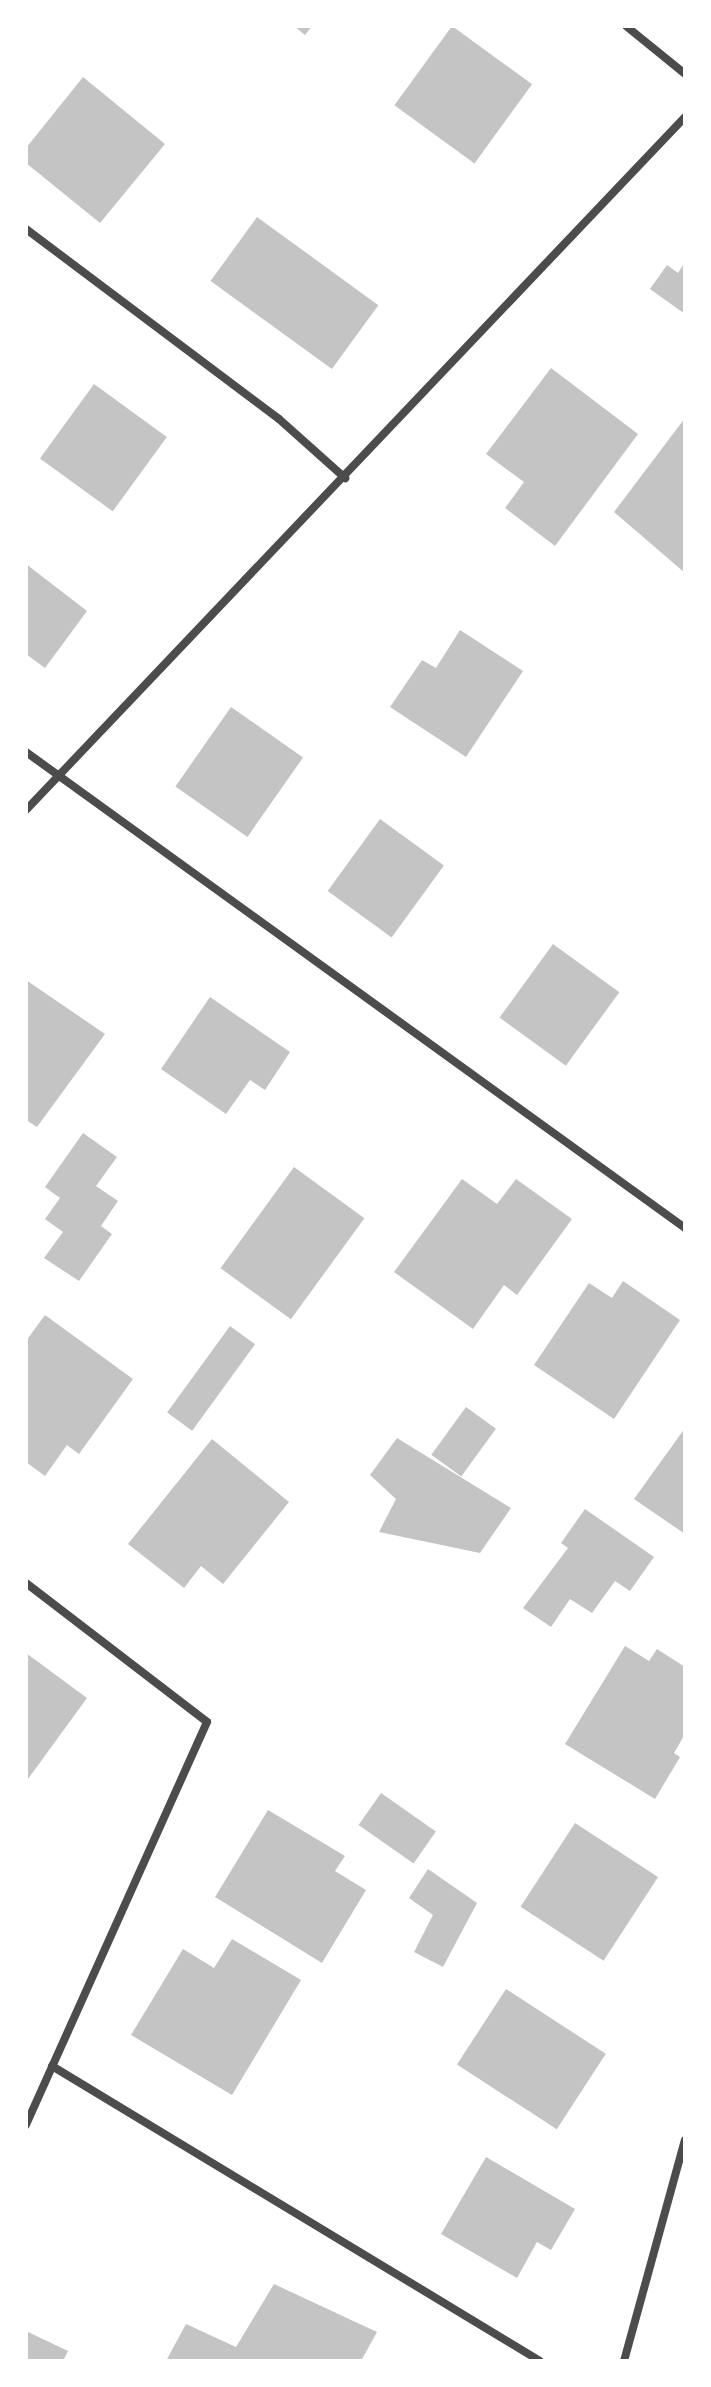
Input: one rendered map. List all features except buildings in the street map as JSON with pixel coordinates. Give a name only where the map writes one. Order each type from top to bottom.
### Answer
[{"type":"street","points":[[626,26],[685,74]]},
{"type":"street","points":[[26,810],[55,774],[345,478],[685,117]]},
{"type":"street","points":[[26,229],[279,419],[345,478]]},
{"type":"street","points":[[26,752],[685,1228]]},
{"type":"street","points":[[26,1583],[207,1722],[26,2125]]},
{"type":"street","points":[[52,2066],[540,2361]]},
{"type":"street","points":[[624,2361],[685,2140]]}]
